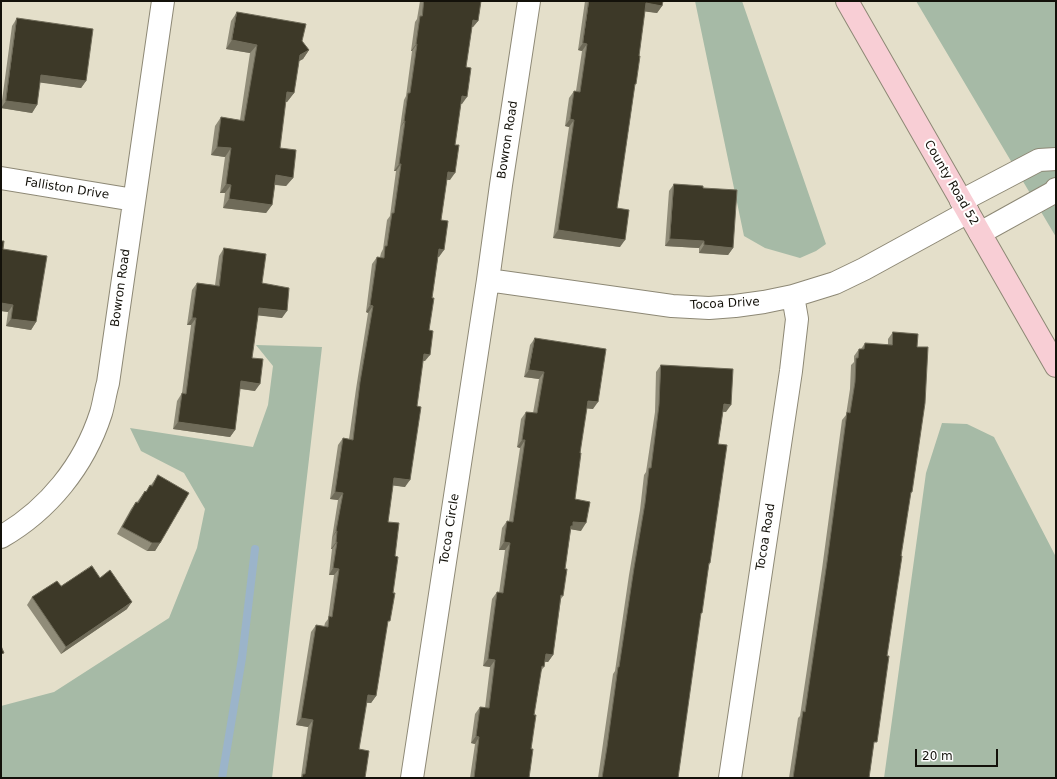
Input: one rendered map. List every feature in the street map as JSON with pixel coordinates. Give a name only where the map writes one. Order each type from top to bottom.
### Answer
[{"type":"main road","name":"County Road 52","points":[[847,1],[1056,366]]},
{"type":"street","name":"Bowron Road","points":[[1,537],[16,529],[38,511],[58,490],[76,467],[90,441],[101,413],[108,383],[163,1]]},
{"type":"street","name":"Bowron Road","points":[[488,280],[529,1]]},
{"type":"street","name":"Tocoa Drive","points":[[488,280],[672,306],[709,308],[736,306],[793,296],[835,283],[864,269],[1039,160],[1056,159]]},
{"type":"street","name":"Falliston Drive","points":[[1,178],[134,200]]},
{"type":"street","points":[[980,233],[1054,192],[1056,189]]},
{"type":"street","name":"Tocoa Circle","points":[[412,778],[488,280]]},
{"type":"street","name":"Tocoa Road","points":[[730,778],[791,371],[797,319],[793,296]]},
{"type":"green space","points":[[695,1],[742,1],[826,244],[816,251],[800,258],[765,248],[744,236]]},
{"type":"green space","points":[[916,1],[1056,1],[1056,237]]},
{"type":"green space","points":[[256,345],[322,347],[272,778],[1,778],[1,706],[54,692],[169,618],[197,548],[205,509],[184,473],[141,451],[130,428],[253,447],[268,405],[273,366]]},
{"type":"green space","points":[[942,423],[967,424],[994,437],[1056,557],[1056,778],[884,778],[926,473]]},
{"type":"building","points":[[424,1],[481,1],[478,21],[473,20],[466,67],[471,68],[467,97],[462,96],[455,145],[459,145],[455,173],[448,172],[441,220],[448,221],[444,250],[439,249],[429,330],[433,331],[430,355],[424,354],[417,406],[421,407],[410,480],[394,478],[388,522],[399,523],[395,556],[398,557],[393,593],[395,593],[390,621],[388,621],[376,696],[368,695],[359,749],[369,751],[365,778],[302,778],[303,774],[305,774],[313,720],[301,718],[316,625],[328,627],[329,616],[332,617],[339,569],[333,568],[337,542],[336,531],[343,493],[335,492],[343,438],[353,440],[360,382],[373,306],[370,305],[377,257],[384,258],[392,213],[394,213],[401,164],[399,164],[404,121],[408,93],[410,93],[420,16],[422,16]]},
{"type":"building","points":[[589,1],[663,1],[662,6],[646,3],[640,56],[617,208],[629,210],[625,240],[558,230],[574,120],[570,119],[574,91],[580,92],[587,44],[583,43]]},
{"type":"building","points":[[237,12],[306,24],[302,41],[309,50],[300,55],[294,93],[287,92],[280,148],[296,150],[293,178],[276,175],[272,205],[229,199],[231,185],[226,184],[231,148],[217,147],[221,117],[244,121],[257,45],[232,40]]},
{"type":"building","points":[[17,18],[93,29],[86,81],[41,75],[37,105],[6,101]]},
{"type":"building","points":[[674,184],[703,186],[703,188],[737,190],[733,248],[704,245],[704,241],[670,239]]},
{"type":"building","points":[[1,241],[4,241],[3,249],[47,256],[36,322],[11,319],[13,305],[1,303]]},
{"type":"building","points":[[224,248],[266,254],[262,283],[289,288],[287,311],[259,308],[252,358],[263,359],[260,384],[241,381],[235,430],[178,422],[182,393],[186,394],[196,318],[192,318],[197,283],[219,286]]},
{"type":"building","points":[[893,332],[918,334],[917,347],[928,347],[925,403],[901,556],[877,742],[874,742],[869,778],[793,778],[803,711],[805,712],[847,412],[850,413],[855,382],[856,358],[858,358],[859,349],[864,349],[865,343],[892,345]]},
{"type":"building","points":[[535,338],[606,349],[598,402],[588,401],[575,499],[590,502],[586,523],[573,522],[573,526],[571,526],[565,569],[567,569],[563,596],[561,595],[553,655],[546,654],[544,667],[542,666],[534,715],[536,715],[531,749],[533,749],[529,778],[474,778],[479,737],[476,736],[480,707],[489,708],[495,660],[488,659],[497,592],[503,593],[510,543],[504,542],[507,521],[513,522],[525,440],[522,440],[526,412],[537,413],[544,372],[529,370]]},
{"type":"building","points":[[661,365],[733,369],[731,405],[724,404],[718,444],[727,445],[710,563],[701,613],[678,778],[602,778],[618,667],[645,503],[649,468],[651,468],[659,405]]},
{"type":"building","points":[[158,475],[189,493],[160,543],[152,543],[122,527],[136,502],[138,503],[150,485],[152,486]]},
{"type":"building","points":[[92,566],[100,578],[110,570],[132,602],[66,647],[32,597],[57,581],[61,586]]},
{"type":"building","points":[[1,646],[4,653],[1,654]]},
{"type":"waterway","points":[[222,778],[242,658],[255,549]]}]
